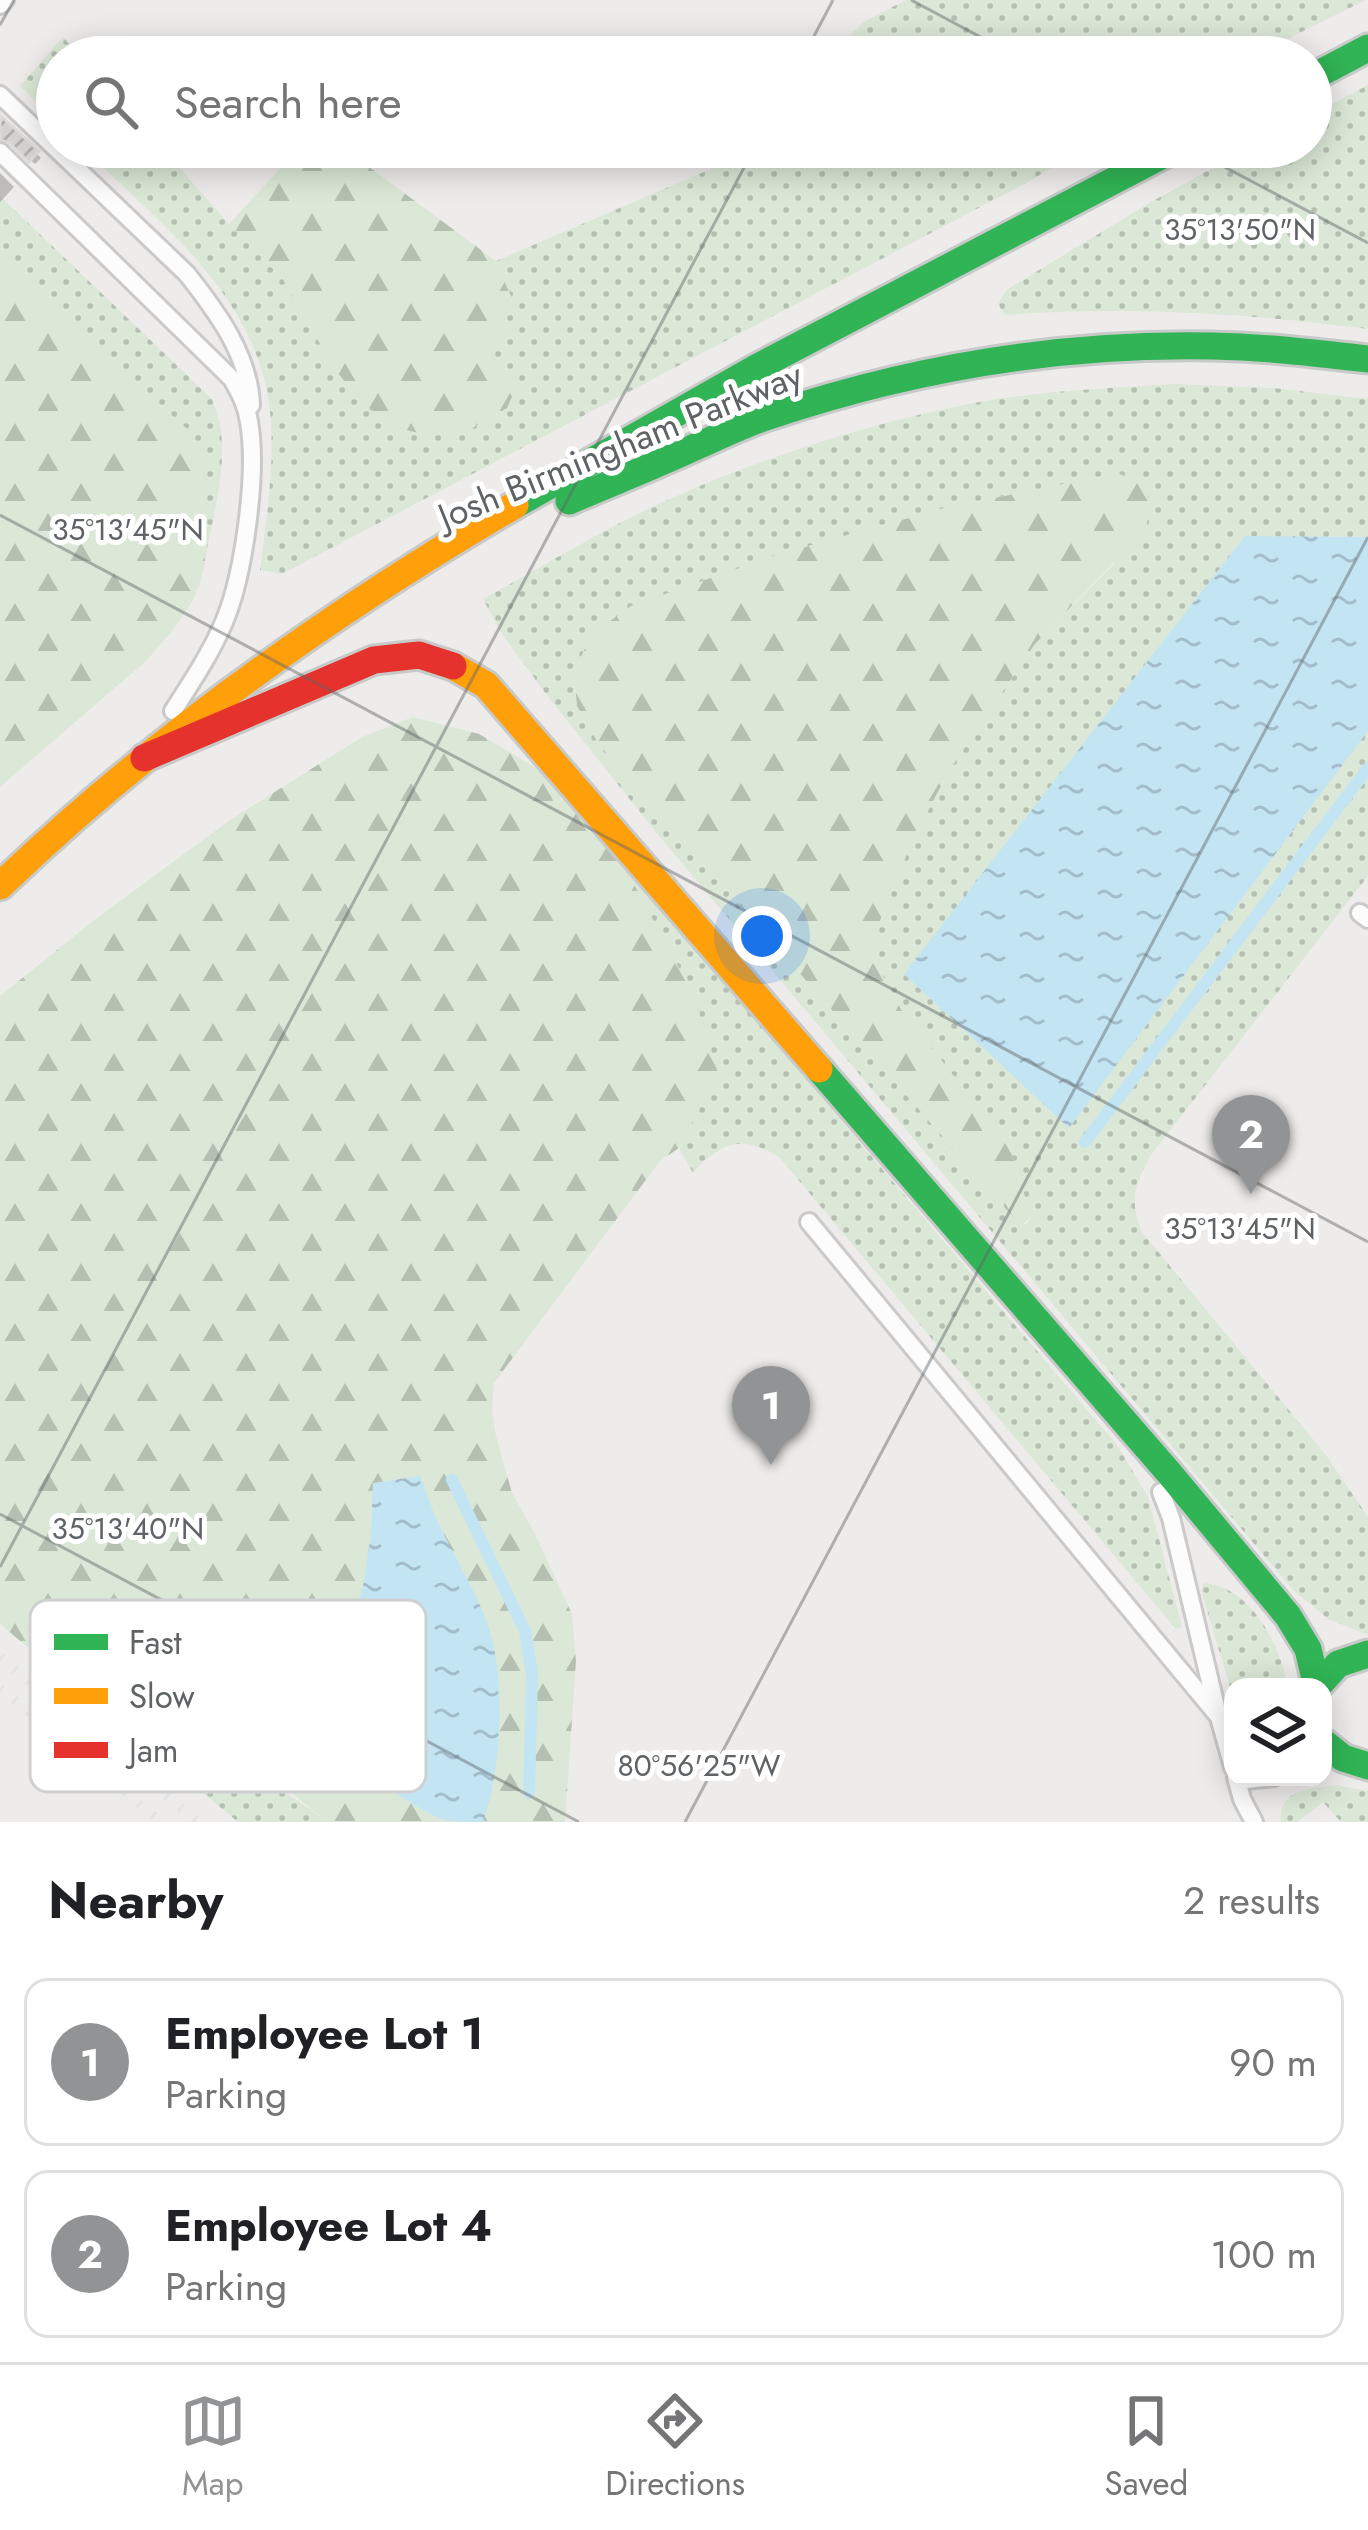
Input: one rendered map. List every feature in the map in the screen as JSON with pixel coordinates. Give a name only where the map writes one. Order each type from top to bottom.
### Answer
[{"type":"main road","points":[[1332,67],[1368,48]]},
{"type":"main road","name":"Josh Birmingham Parkway","points":[[0,886],[44,842],[144,758],[297,643],[399,574],[616,444],[1137,168]]},
{"type":"main road","name":"Josh Birmingham Parkway","points":[[399,574],[760,419],[893,380],[1027,353],[1165,344],[1303,350],[1368,359]]},
{"type":"main road","points":[[144,758],[396,654],[441,658],[486,685],[1112,1405],[1288,1616],[1308,1649],[1315,1678]]},
{"type":"main road","points":[[1323,1678],[1340,1662],[1368,1654]]},
{"type":"main road","points":[[1332,1755],[1368,1766]]},
{"type":"lane","points":[[0,95],[36,129]]},
{"type":"lane","points":[[0,152],[232,379],[250,424]]},
{"type":"lane","points":[[76,168],[187,274],[225,327],[248,376],[251,471],[238,582],[224,623],[144,758]]},
{"type":"lane","points":[[809,1222],[1219,1718]]},
{"type":"lane","points":[[1112,1405],[1147,1460],[1171,1518],[1224,1736]]},
{"type":"lane","points":[[1238,1786],[1254,1822]]},
{"type":"green space","points":[[906,0],[1366,0],[1293,36],[849,36],[865,21]]},
{"type":"green space","points":[[36,68],[36,102],[20,86]]},
{"type":"green space","points":[[1368,85],[1368,329],[1186,313],[1005,315],[998,304],[1006,290],[1213,168],[1332,168],[1332,104]]},
{"type":"green space","points":[[104,168],[180,168],[283,279],[358,400],[431,436],[467,431],[507,408],[488,356],[512,299],[496,261],[713,168],[1051,168],[282,574],[260,570],[270,478],[271,422],[264,378],[229,302],[175,237]]},
{"type":"green space","points":[[281,168],[370,168],[496,261],[512,299],[488,356],[515,390],[507,408],[467,431],[431,436],[394,427],[358,400],[283,279],[229,224]]},
{"type":"green space","points":[[0,196],[212,399],[219,418],[222,459],[205,562],[201,458],[188,430],[0,260]]},
{"type":"green space","points":[[0,260],[188,430],[201,458],[205,562],[192,602],[146,661],[0,787]]},
{"type":"green space","points":[[1174,384],[1273,388],[1368,399],[1368,876],[1151,1155],[1138,1183],[1135,1209],[1141,1231],[1326,1455],[1368,1517],[1368,1635],[1328,1619],[1292,1589],[655,831],[546,694],[483,599],[661,503],[814,444],[974,403]],"holes":[[[1118,473],[1115,563],[1035,644],[950,769],[911,843],[878,926],[876,963],[902,1011],[1010,1147],[1031,1217],[1021,1226],[599,744],[577,706],[574,673],[591,636],[773,556],[941,509]]]},
{"type":"green space","points":[[1118,473],[1142,485],[1151,502],[1146,529],[1035,644],[950,769],[911,843],[878,926],[876,963],[902,1011],[1010,1147],[1031,1217],[1021,1226],[599,744],[577,706],[574,673],[591,635],[631,606],[773,556],[941,509]]},
{"type":"green space","points":[[413,717],[479,734],[538,769],[623,864],[694,996],[718,1073],[679,1148],[660,1161],[494,1383],[496,1436],[512,1493],[572,1614],[576,1661],[565,1822],[327,1822],[288,1792],[426,1792],[426,1600],[30,1600],[30,1649],[0,1624],[0,996],[230,820],[362,737]]},
{"type":"green space","points":[[623,864],[1117,1445],[1148,1497],[1182,1627],[1176,1629],[779,1157],[754,1145],[732,1145],[713,1154],[693,1173],[679,1148],[718,1072]]},
{"type":"green space","points":[[1204,1583],[1221,1587],[1250,1607],[1271,1637],[1285,1678],[1227,1678],[1201,1590]]},
{"type":"green space","points":[[1332,1786],[1368,1791],[1368,1822],[1341,1822],[1323,1802],[1298,1822],[1281,1822],[1281,1811],[1291,1796]]},
{"type":"green space","points":[[202,1792],[284,1792],[327,1822],[238,1822]]},
{"type":"water","points":[[1245,536],[1368,537],[1368,731],[1069,1128],[904,974]]},
{"type":"water","points":[[420,1476],[493,1642],[500,1721],[483,1822],[445,1820],[396,1792],[426,1792],[426,1600],[358,1600],[371,1535],[373,1483]]},
{"type":"building","points":[[0,115],[36,148],[36,154],[29,162],[0,140]]},
{"type":"waterway","points":[[1085,1142],[1368,768]]},
{"type":"waterway","points":[[452,1480],[525,1631],[532,1674],[529,1793]]},
{"type":"railway","points":[[0,1657],[30,1682]]},
{"type":"railway","points":[[0,1688],[30,1713]]},
{"type":"railway","points":[[125,1792],[161,1822]]},
{"type":"railway","points":[[162,1792],[198,1822]]},
{"type":"traffic: fast","points":[[1332,67],[1368,48]]},
{"type":"traffic: fast","points":[[515,505],[756,368],[1138,168]]},
{"type":"traffic: fast","points":[[569,501],[763,418],[873,386],[985,362],[1156,346],[1252,348],[1368,359]]},
{"type":"traffic: fast","points":[[819,1069],[1288,1616],[1308,1649],[1315,1678]]},
{"type":"traffic: fast","points":[[1325,1678],[1338,1664],[1368,1654]]},
{"type":"traffic: fast","points":[[1332,1749],[1368,1766]]},
{"type":"traffic: slow","points":[[0,886],[120,779],[246,680],[515,505]]},
{"type":"traffic: slow","points":[[453,666],[486,685],[819,1069]]},
{"type":"traffic: jam","points":[[144,758],[374,660],[419,655],[453,666]]},
{"type":"place","name":"Employee Lot 4","points":[[1251,1194]]},
{"type":"place","name":"Employee Lot 1","points":[[771,1465]]}]
